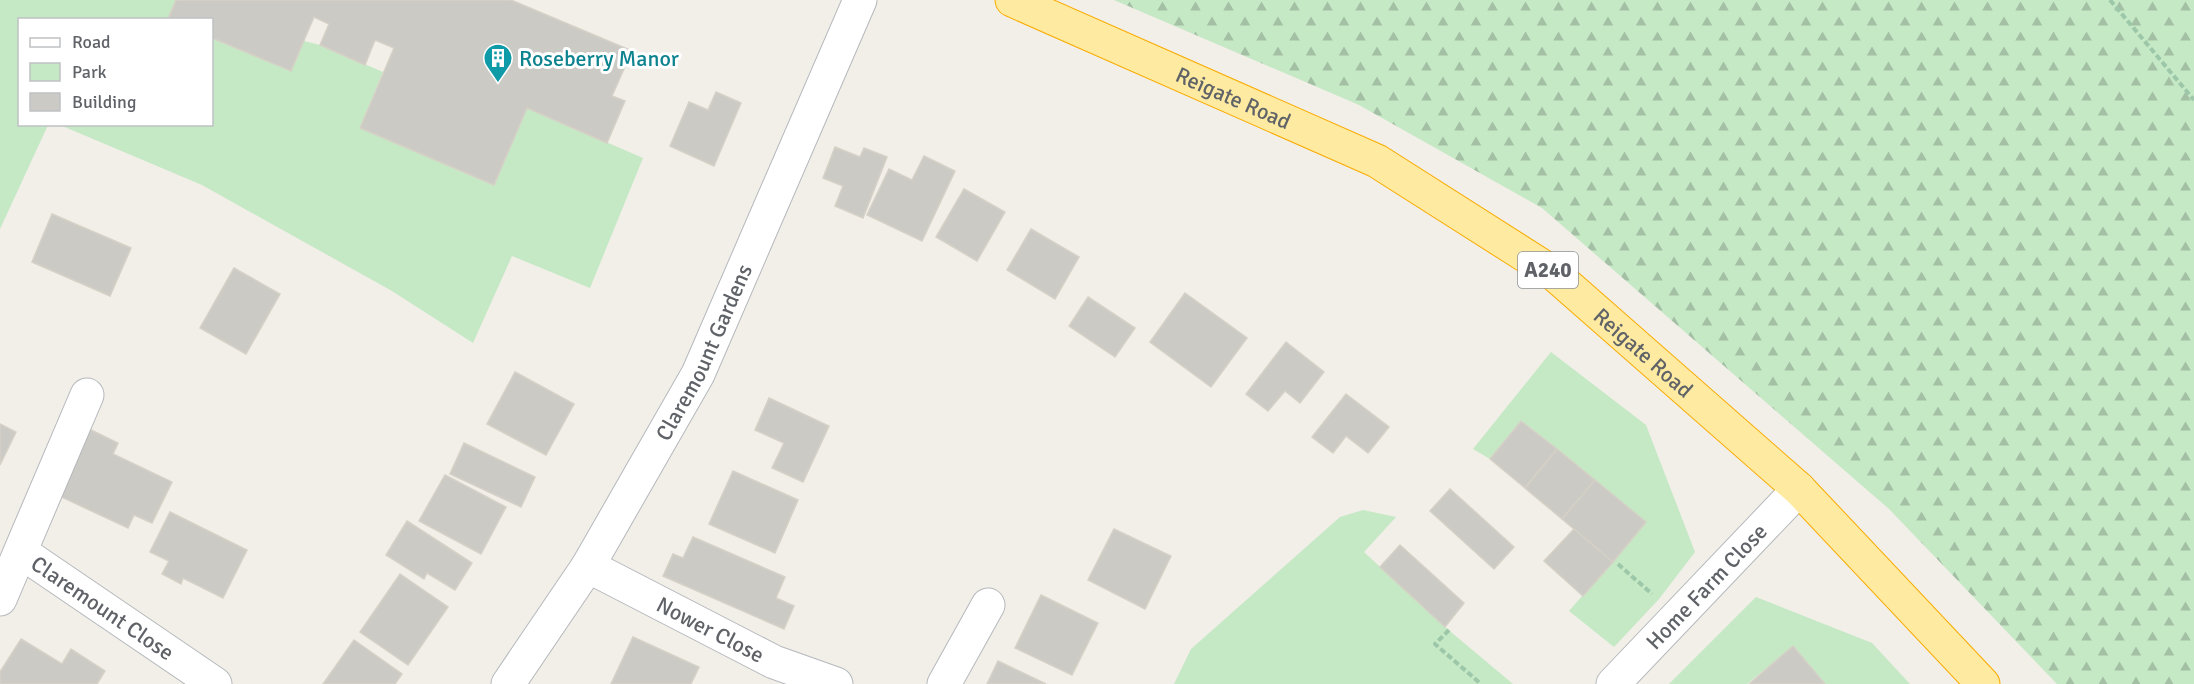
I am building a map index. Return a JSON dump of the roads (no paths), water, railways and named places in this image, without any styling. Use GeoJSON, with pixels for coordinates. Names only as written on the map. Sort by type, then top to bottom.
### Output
{"type":"FeatureCollection","features":[{"type":"Feature","properties":{"kind":"highway","name":"Reigate Road"},"geometry":{"type":"LineString","coordinates":[[1012,0],[1377,161],[1553,273],[1798,489],[1983,684]]}},
{"type":"Feature","properties":{"kind":"street","name":"Claremount Gardens"},"geometry":{"type":"LineString","coordinates":[[508,684],[588,566],[698,374],[860,0]]}},
{"type":"Feature","properties":{"kind":"street","name":"Claremount Close"},"geometry":{"type":"LineString","coordinates":[[0,599],[87,395]]}},
{"type":"Feature","properties":{"kind":"street","name":"Home Farm Close"},"geometry":{"type":"LineString","coordinates":[[1613,684],[1798,489]]}},
{"type":"Feature","properties":{"kind":"street","name":"Claremount Close"},"geometry":{"type":"LineString","coordinates":[[21,552],[215,684]]}},
{"type":"Feature","properties":{"kind":"street","name":"Nower Close"},"geometry":{"type":"LineString","coordinates":[[588,566],[774,662],[836,684]]}},
{"type":"Feature","properties":{"kind":"street"},"geometry":{"type":"LineString","coordinates":[[944,684],[988,605]]}},
{"type":"Feature","properties":{"kind":"place","name":"Roseberry Manor"},"geometry":{"type":"Point","coordinates":[498,84]}}]}
